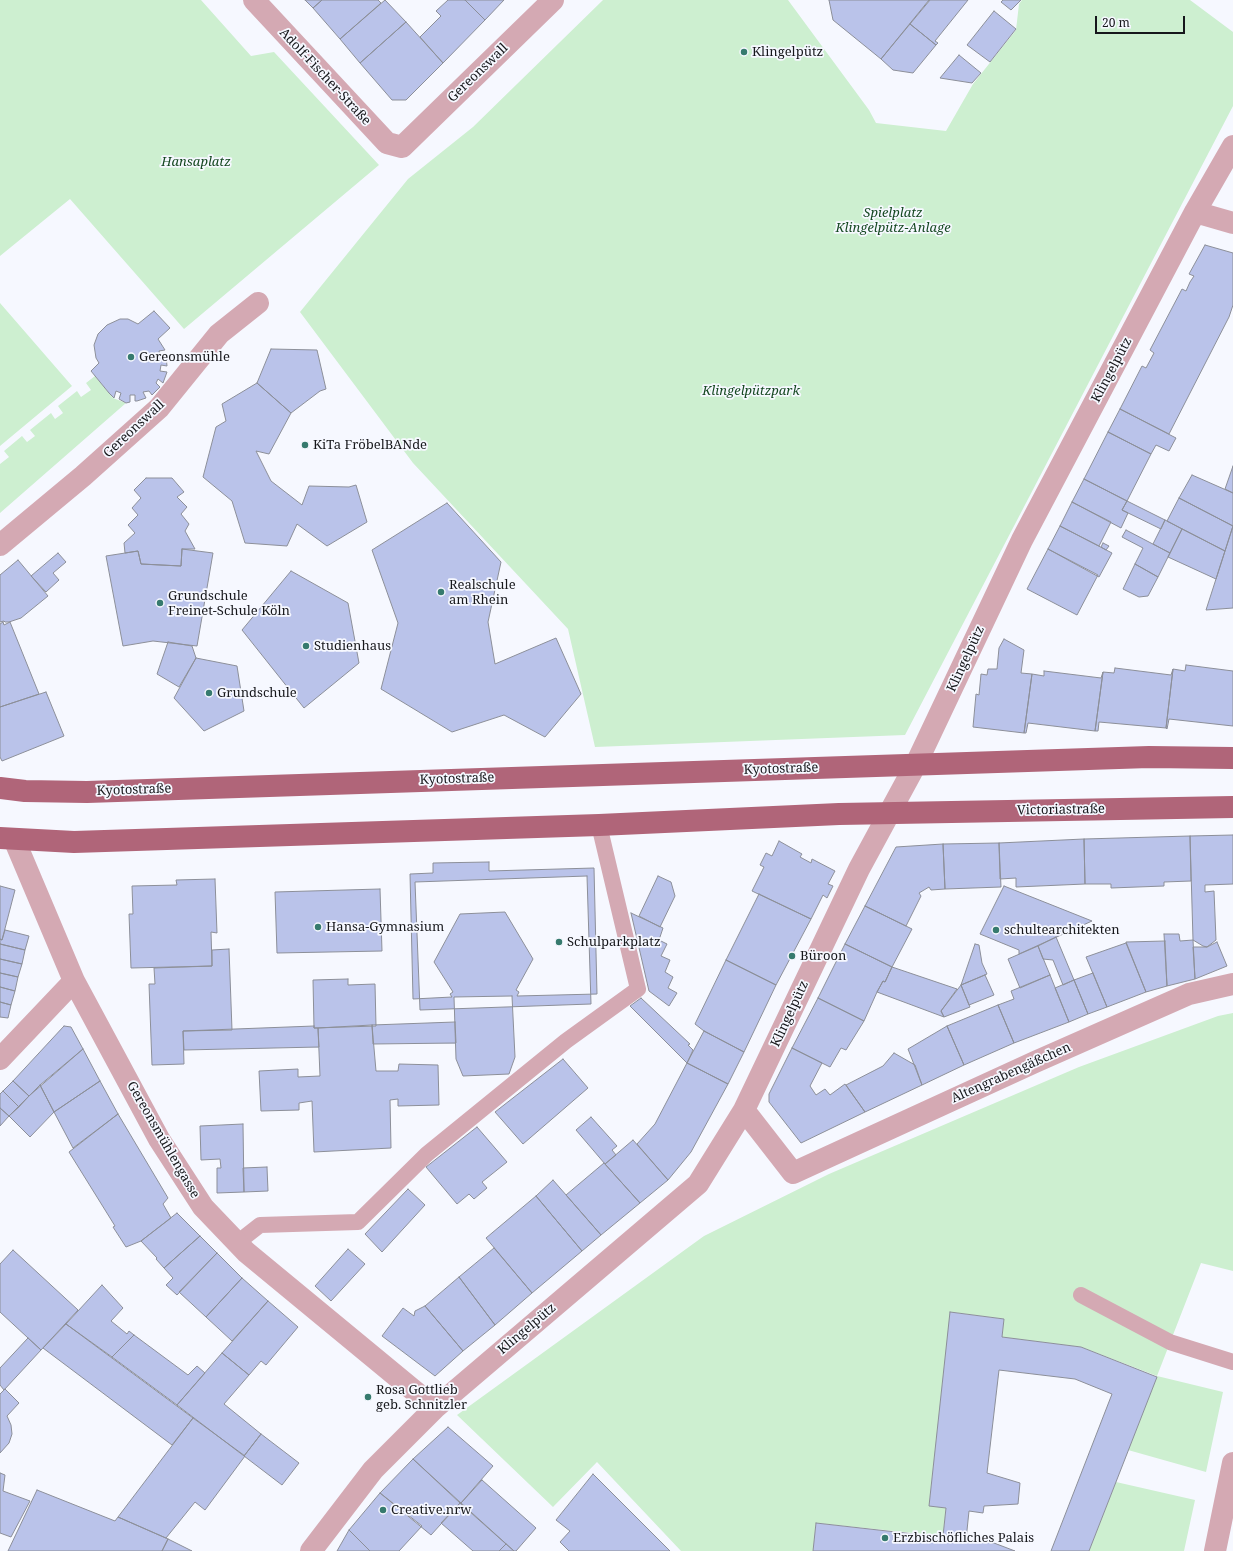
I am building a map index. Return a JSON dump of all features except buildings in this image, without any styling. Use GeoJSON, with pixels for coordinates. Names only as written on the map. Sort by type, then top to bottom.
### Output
{"type":"FeatureCollection","features":[{"type":"Feature","properties":{"kind":"main road"},"geometry":{"type":"LineString","coordinates":[[915,766],[1149,757],[1233,758]]}},
{"type":"Feature","properties":{"kind":"main road","name":"Kyotostraße"},"geometry":{"type":"LineString","coordinates":[[0,788],[25,791],[87,792],[838,767],[915,766]]}},
{"type":"Feature","properties":{"kind":"main road","name":"Victoriastraße"},"geometry":{"type":"LineString","coordinates":[[888,814],[1233,807]]}},
{"type":"Feature","properties":{"kind":"main road"},"geometry":{"type":"LineString","coordinates":[[7,839],[74,842],[599,825],[840,814],[888,814]]}},
{"type":"Feature","properties":{"kind":"street","name":"Adolf-Fischer-Straße"},"geometry":{"type":"LineString","coordinates":[[254,0],[387,143],[402,147]]}},
{"type":"Feature","properties":{"kind":"street","name":"Gereonswall"},"geometry":{"type":"LineString","coordinates":[[402,147],[553,0]]}},
{"type":"Feature","properties":{"kind":"street","name":"Klingelpütz"},"geometry":{"type":"LineString","coordinates":[[311,1551],[373,1470],[435,1408],[698,1184],[744,1110],[856,876],[915,766],[1022,540],[1195,212],[1233,146]]}},
{"type":"Feature","properties":{"kind":"street"},"geometry":{"type":"LineString","coordinates":[[1195,212],[1233,223]]}},
{"type":"Feature","properties":{"kind":"street","name":"Gereonswall"},"geometry":{"type":"LineString","coordinates":[[0,544],[83,476],[159,408],[219,334],[258,303]]}},
{"type":"Feature","properties":{"kind":"street","name":"Gereonsmühlengasse"},"geometry":{"type":"LineString","coordinates":[[7,839],[74,981],[159,1139],[203,1207],[238,1243],[314,1310],[435,1408]]}},
{"type":"Feature","properties":{"kind":"street"},"geometry":{"type":"LineString","coordinates":[[0,1059],[74,981]]}},
{"type":"Feature","properties":{"kind":"street","name":"Altengrabengäßchen"},"geometry":{"type":"LineString","coordinates":[[744,1110],[793,1173],[1035,1062],[1189,994],[1233,984]]}},
{"type":"Feature","properties":{"kind":"street"},"geometry":{"type":"LineString","coordinates":[[1215,1551],[1233,1463]]}},
{"type":"Feature","properties":{"kind":"lane"},"geometry":{"type":"LineString","coordinates":[[238,1243],[260,1225],[358,1222],[427,1154],[566,1041],[638,989],[599,825]]}},
{"type":"Feature","properties":{"kind":"lane"},"geometry":{"type":"LineString","coordinates":[[1081,1295],[1170,1342],[1233,1362]]}},
{"type":"Feature","properties":{"kind":"green space","name":"Hansaplatz"},"geometry":{"type":"Polygon","coordinates":[[[0,0],[201,0],[251,56],[274,52],[379,165],[184,329],[70,199],[0,256],[0,0]]]}},
{"type":"Feature","properties":{"kind":"green space","name":"Klingelpützpark"},"geometry":{"type":"Polygon","coordinates":[[[603,0],[788,0],[869,110],[876,123],[946,131],[973,84],[1016,30],[1019,4],[1022,0],[1190,0],[1233,32],[1233,106],[905,735],[595,747],[568,629],[413,463],[300,312],[408,179],[473,127],[603,0]]]}},
{"type":"Feature","properties":{"kind":"green space"},"geometry":{"type":"Polygon","coordinates":[[[0,303],[72,386],[0,446],[0,303]]]}},
{"type":"Feature","properties":{"kind":"green space"},"geometry":{"type":"Polygon","coordinates":[[[95,376],[113,398],[126,403],[0,513],[0,464],[9,457],[4,451],[22,436],[27,442],[35,436],[30,430],[51,413],[55,419],[63,413],[58,406],[77,391],[81,397],[91,390],[86,383],[95,376]]]}},
{"type":"Feature","properties":{"kind":"green space"},"geometry":{"type":"Polygon","coordinates":[[[1233,1013],[1233,1271],[1201,1263],[1157,1376],[1081,1347],[1002,1337],[1004,1319],[951,1312],[929,1505],[946,1508],[943,1536],[816,1523],[813,1551],[681,1551],[597,1462],[553,1507],[457,1415],[704,1236],[829,1174],[1079,1067],[1218,1016],[1233,1013]]]}},
{"type":"Feature","properties":{"kind":"green space"},"geometry":{"type":"Polygon","coordinates":[[[1157,1376],[1223,1392],[1206,1472],[1128,1450],[1157,1376]]]}},
{"type":"Feature","properties":{"kind":"green space"},"geometry":{"type":"Polygon","coordinates":[[[1116,1482],[1195,1500],[1184,1551],[1089,1551],[1116,1482]]]}},
{"type":"Feature","properties":{"kind":"place","name":"Klingelpütz"},"geometry":{"type":"Point","coordinates":[744,52]}},
{"type":"Feature","properties":{"kind":"place","name":"Gereonsmühle"},"geometry":{"type":"Point","coordinates":[131,357]}},
{"type":"Feature","properties":{"kind":"place","name":"KiTa FröbelBANde"},"geometry":{"type":"Point","coordinates":[305,445]}},
{"type":"Feature","properties":{"kind":"place","name":"Realschule am Rhein"},"geometry":{"type":"Point","coordinates":[441,592]}},
{"type":"Feature","properties":{"kind":"place","name":"Grundschule Freinet-Schule Köln"},"geometry":{"type":"Point","coordinates":[160,603]}},
{"type":"Feature","properties":{"kind":"place","name":"Studienhaus"},"geometry":{"type":"Point","coordinates":[306,646]}},
{"type":"Feature","properties":{"kind":"place","name":"Grundschule"},"geometry":{"type":"Point","coordinates":[209,693]}},
{"type":"Feature","properties":{"kind":"place","name":"Hansa-Gymnasium"},"geometry":{"type":"Point","coordinates":[318,927]}},
{"type":"Feature","properties":{"kind":"place","name":"schultearchitekten"},"geometry":{"type":"Point","coordinates":[996,930]}},
{"type":"Feature","properties":{"kind":"place","name":"Schulparkplatz"},"geometry":{"type":"Point","coordinates":[559,942]}},
{"type":"Feature","properties":{"kind":"place","name":"Büroon"},"geometry":{"type":"Point","coordinates":[792,956]}},
{"type":"Feature","properties":{"kind":"place","name":"Rosa Gottlieb geb. Schnitzler"},"geometry":{"type":"Point","coordinates":[368,1397]}},
{"type":"Feature","properties":{"kind":"place","name":"Creative.nrw"},"geometry":{"type":"Point","coordinates":[383,1510]}},
{"type":"Feature","properties":{"kind":"place","name":"Erzbischöfliches Palais"},"geometry":{"type":"Point","coordinates":[885,1538]}},
{"type":"Feature","properties":{"kind":"park label","name":"Spielplatz Klingelpütz-Anlage"},"geometry":{"type":"Point","coordinates":[893,220]}}]}
